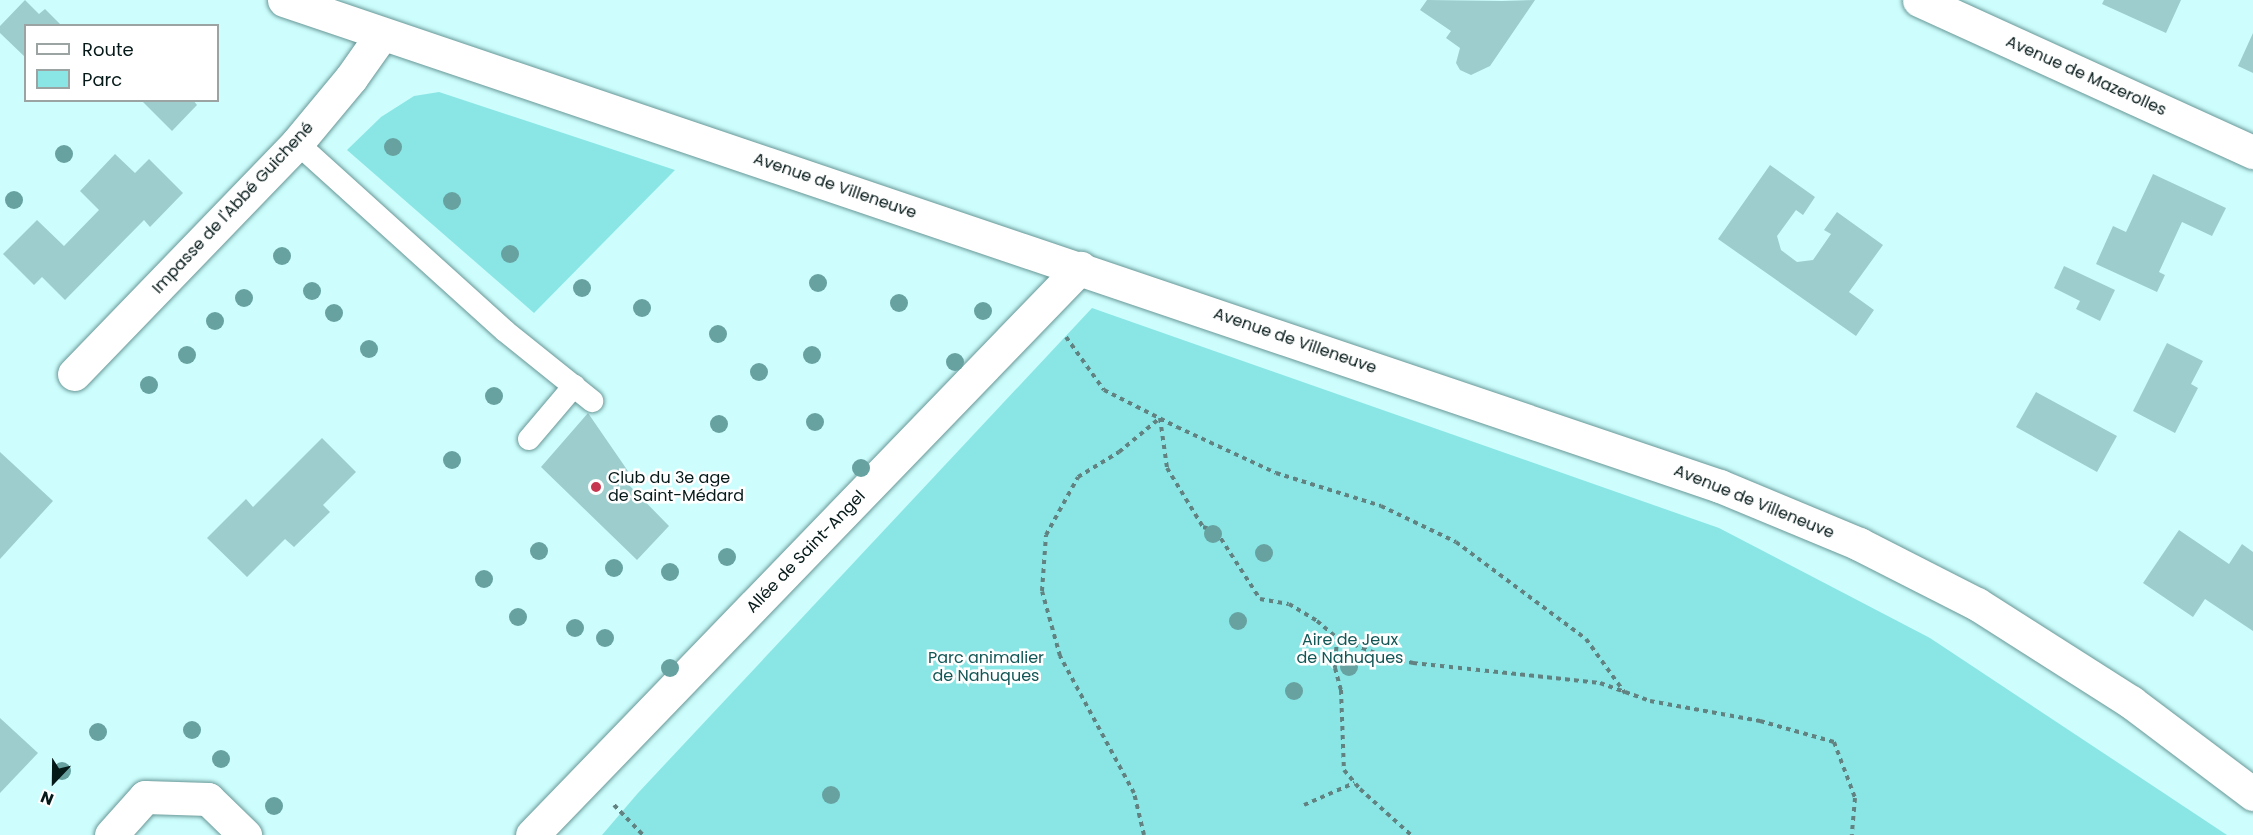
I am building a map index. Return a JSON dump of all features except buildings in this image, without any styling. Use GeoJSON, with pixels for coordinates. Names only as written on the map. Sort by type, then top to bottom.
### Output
{"type":"FeatureCollection","features":[{"type":"Feature","properties":{"kind":"main road","name":"Avenue de Villeneuve"},"geometry":{"type":"LineString","coordinates":[[284,0],[1720,486],[1859,544],[1977,603],[2131,702],[2253,794]]}},
{"type":"Feature","properties":{"kind":"main road","name":"Avenue de Mazerolles"},"geometry":{"type":"LineString","coordinates":[[1933,3],[2253,152]]}},
{"type":"Feature","properties":{"kind":"main road","name":"Impasse de l'Abbé Guichené"},"geometry":{"type":"LineString","coordinates":[[74,374],[297,143],[351,78],[382,34]]}},
{"type":"Feature","properties":{"kind":"main road","name":"Allée de Saint-Angel"},"geometry":{"type":"LineString","coordinates":[[532,835],[1080,268]]}},
{"type":"Feature","properties":{"kind":"main road"},"geometry":{"type":"LineString","coordinates":[[111,835],[145,797],[208,799],[245,835]]}},
{"type":"Feature","properties":{"kind":"lane"},"geometry":{"type":"LineString","coordinates":[[297,143],[505,331],[592,401]]}},
{"type":"Feature","properties":{"kind":"lane"},"geometry":{"type":"LineString","coordinates":[[529,439],[574,386]]}},
{"type":"Feature","properties":{"kind":"path"},"geometry":{"type":"LineString","coordinates":[[1046,304],[1104,390],[1276,473],[1381,506],[1456,542],[1586,639],[1625,693]]}},
{"type":"Feature","properties":{"kind":"path"},"geometry":{"type":"LineString","coordinates":[[1160,418],[1167,468],[1203,527],[1216,531],[1260,599],[1288,604],[1317,621],[1337,638],[1383,656],[1413,663],[1600,683],[1650,701],[1760,721],[1834,742],[1855,798],[1852,835]]}},
{"type":"Feature","properties":{"kind":"path"},"geometry":{"type":"LineString","coordinates":[[1144,835],[1134,793],[1060,656],[1042,591],[1046,535],[1078,477],[1119,452],[1160,418]]}},
{"type":"Feature","properties":{"kind":"path"},"geometry":{"type":"LineString","coordinates":[[1337,638],[1335,668],[1341,690],[1344,770],[1354,783],[1411,835]]}},
{"type":"Feature","properties":{"kind":"path"},"geometry":{"type":"LineString","coordinates":[[1304,805],[1354,783]]}},
{"type":"Feature","properties":{"kind":"green space"},"geometry":{"type":"Polygon","coordinates":[[[439,92],[675,170],[534,313],[347,150],[381,117],[414,96],[439,92]]]}},
{"type":"Feature","properties":{"kind":"green space","name":"Parc animalier de Nahuques"},"geometry":{"type":"Polygon","coordinates":[[[1092,308],[1719,528],[1930,638],[2227,835],[602,835],[638,793],[1092,308]]]}},
{"type":"Feature","properties":{"kind":"place","name":"Club du 3e age de Saint-Médard"},"geometry":{"type":"Point","coordinates":[596,487]}},
{"type":"Feature","properties":{"kind":"park label","name":"Aire de Jeux de Nahuques"},"geometry":{"type":"Point","coordinates":[1350,649]}}]}
